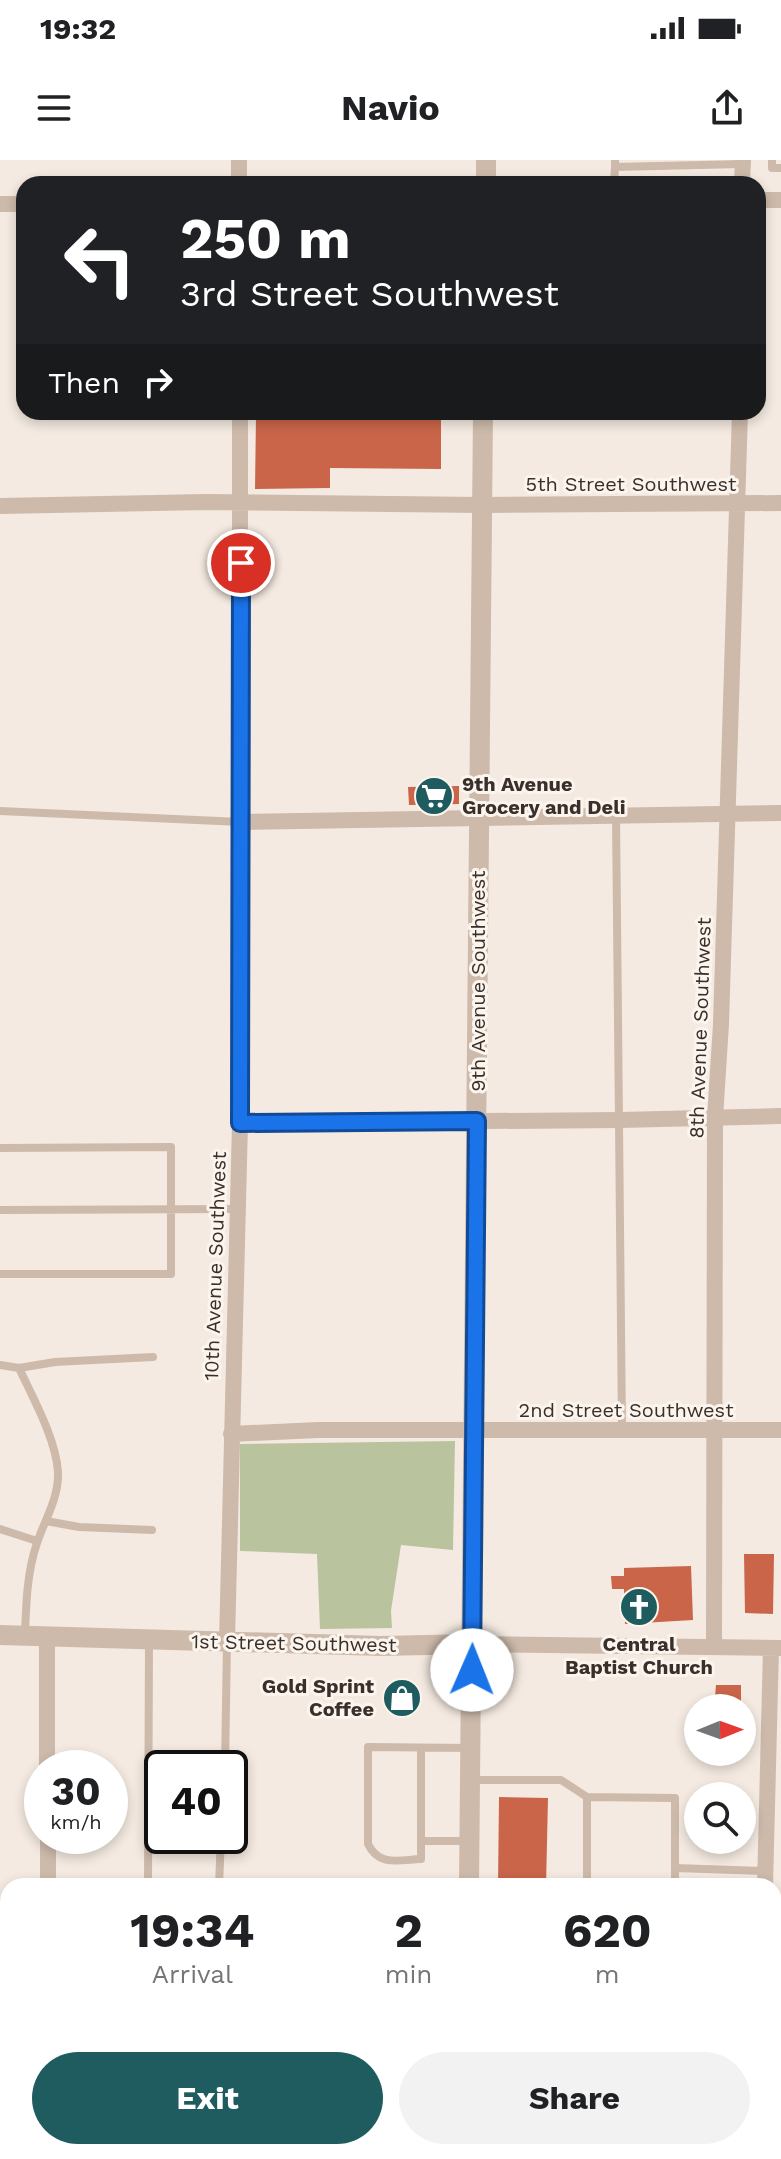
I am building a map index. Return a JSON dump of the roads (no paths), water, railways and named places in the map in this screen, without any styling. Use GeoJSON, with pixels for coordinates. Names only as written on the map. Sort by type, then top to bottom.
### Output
{"type":"FeatureCollection","features":[{"type":"Feature","properties":{"kind":"street","name":"10th Avenue Southwest"},"geometry":{"type":"LineString","coordinates":[[227,1641],[240,1123],[240,420]]}},
{"type":"Feature","properties":{"kind":"street","name":"9th Avenue Southwest"},"geometry":{"type":"LineString","coordinates":[[469,1878],[483,420]]}},
{"type":"Feature","properties":{"kind":"street","name":"8th Avenue Southwest"},"geometry":{"type":"LineString","coordinates":[[714,1647],[715,1118],[721,1024],[740,420]]}},
{"type":"Feature","properties":{"kind":"street","name":"5th Street Southwest"},"geometry":{"type":"LineString","coordinates":[[240,502],[482,505],[781,503]]}},
{"type":"Feature","properties":{"kind":"street"},"geometry":{"type":"LineString","coordinates":[[0,506],[240,502]]}},
{"type":"Feature","properties":{"kind":"street"},"geometry":{"type":"LineString","coordinates":[[240,822],[781,813]]}},
{"type":"Feature","properties":{"kind":"street"},"geometry":{"type":"LineString","coordinates":[[240,1123],[781,1116]]}},
{"type":"Feature","properties":{"kind":"street","name":"2nd Street Southwest"},"geometry":{"type":"LineString","coordinates":[[231,1434],[318,1430],[781,1430]]}},
{"type":"Feature","properties":{"kind":"street","name":"1st Street Southwest"},"geometry":{"type":"LineString","coordinates":[[0,1635],[381,1646],[472,1644],[776,1648]]}},
{"type":"Feature","properties":{"kind":"street"},"geometry":{"type":"LineString","coordinates":[[47,1636],[47,1750]]}},
{"type":"Feature","properties":{"kind":"street"},"geometry":{"type":"LineString","coordinates":[[771,1876],[776,1648]]}},
{"type":"Feature","properties":{"kind":"street"},"geometry":{"type":"LineString","coordinates":[[48,1854],[48,1878]]}},
{"type":"Feature","properties":{"kind":"lane"},"geometry":{"type":"LineString","coordinates":[[772,160],[772,168],[781,168]]}},
{"type":"Feature","properties":{"kind":"lane"},"geometry":{"type":"LineString","coordinates":[[615,163],[743,162]]}},
{"type":"Feature","properties":{"kind":"lane"},"geometry":{"type":"LineString","coordinates":[[0,811],[240,822]]}},
{"type":"Feature","properties":{"kind":"lane"},"geometry":{"type":"LineString","coordinates":[[616,815],[622,1430]]}},
{"type":"Feature","properties":{"kind":"lane"},"geometry":{"type":"LineString","coordinates":[[0,1148],[171,1147],[171,1274],[0,1274]]}},
{"type":"Feature","properties":{"kind":"lane"},"geometry":{"type":"LineString","coordinates":[[0,1210],[237,1209]]}},
{"type":"Feature","properties":{"kind":"lane"},"geometry":{"type":"LineString","coordinates":[[0,1365],[19,1368],[55,1362],[153,1357]]}},
{"type":"Feature","properties":{"kind":"lane"},"geometry":{"type":"LineString","coordinates":[[19,1368],[56,1459],[58,1484],[37,1541],[28,1586],[25,1635]]}},
{"type":"Feature","properties":{"kind":"lane"},"geometry":{"type":"LineString","coordinates":[[46,1521],[79,1527],[152,1530]]}},
{"type":"Feature","properties":{"kind":"lane"},"geometry":{"type":"LineString","coordinates":[[0,1529],[37,1541]]}},
{"type":"Feature","properties":{"kind":"lane"},"geometry":{"type":"LineString","coordinates":[[148,1878],[149,1639]]}},
{"type":"Feature","properties":{"kind":"lane"},"geometry":{"type":"LineString","coordinates":[[225,1750],[227,1641]]}},
{"type":"Feature","properties":{"kind":"lane"},"geometry":{"type":"LineString","coordinates":[[421,1748],[421,1859],[382,1860],[373,1855],[368,1844],[368,1747],[471,1748]]}},
{"type":"Feature","properties":{"kind":"lane"},"geometry":{"type":"LineString","coordinates":[[471,1780],[561,1780],[587,1797],[675,1798],[675,1878]]}},
{"type":"Feature","properties":{"kind":"lane"},"geometry":{"type":"LineString","coordinates":[[587,1797],[587,1878]]}},
{"type":"Feature","properties":{"kind":"lane"},"geometry":{"type":"LineString","coordinates":[[421,1841],[470,1841]]}},
{"type":"Feature","properties":{"kind":"lane"},"geometry":{"type":"LineString","coordinates":[[219,1878],[220,1854]]}},
{"type":"Feature","properties":{"kind":"lane"},"geometry":{"type":"LineString","coordinates":[[675,1868],[771,1876]]}},
{"type":"Feature","properties":{"kind":"place","name":"9th Avenue Grocery and Deli"},"geometry":{"type":"Point","coordinates":[434,796]}},
{"type":"Feature","properties":{"kind":"place","name":"Central Baptist Church"},"geometry":{"type":"Point","coordinates":[639,1607]}},
{"type":"Feature","properties":{"kind":"place","name":"Gold Sprint Coffee"},"geometry":{"type":"Point","coordinates":[402,1698]}}]}
